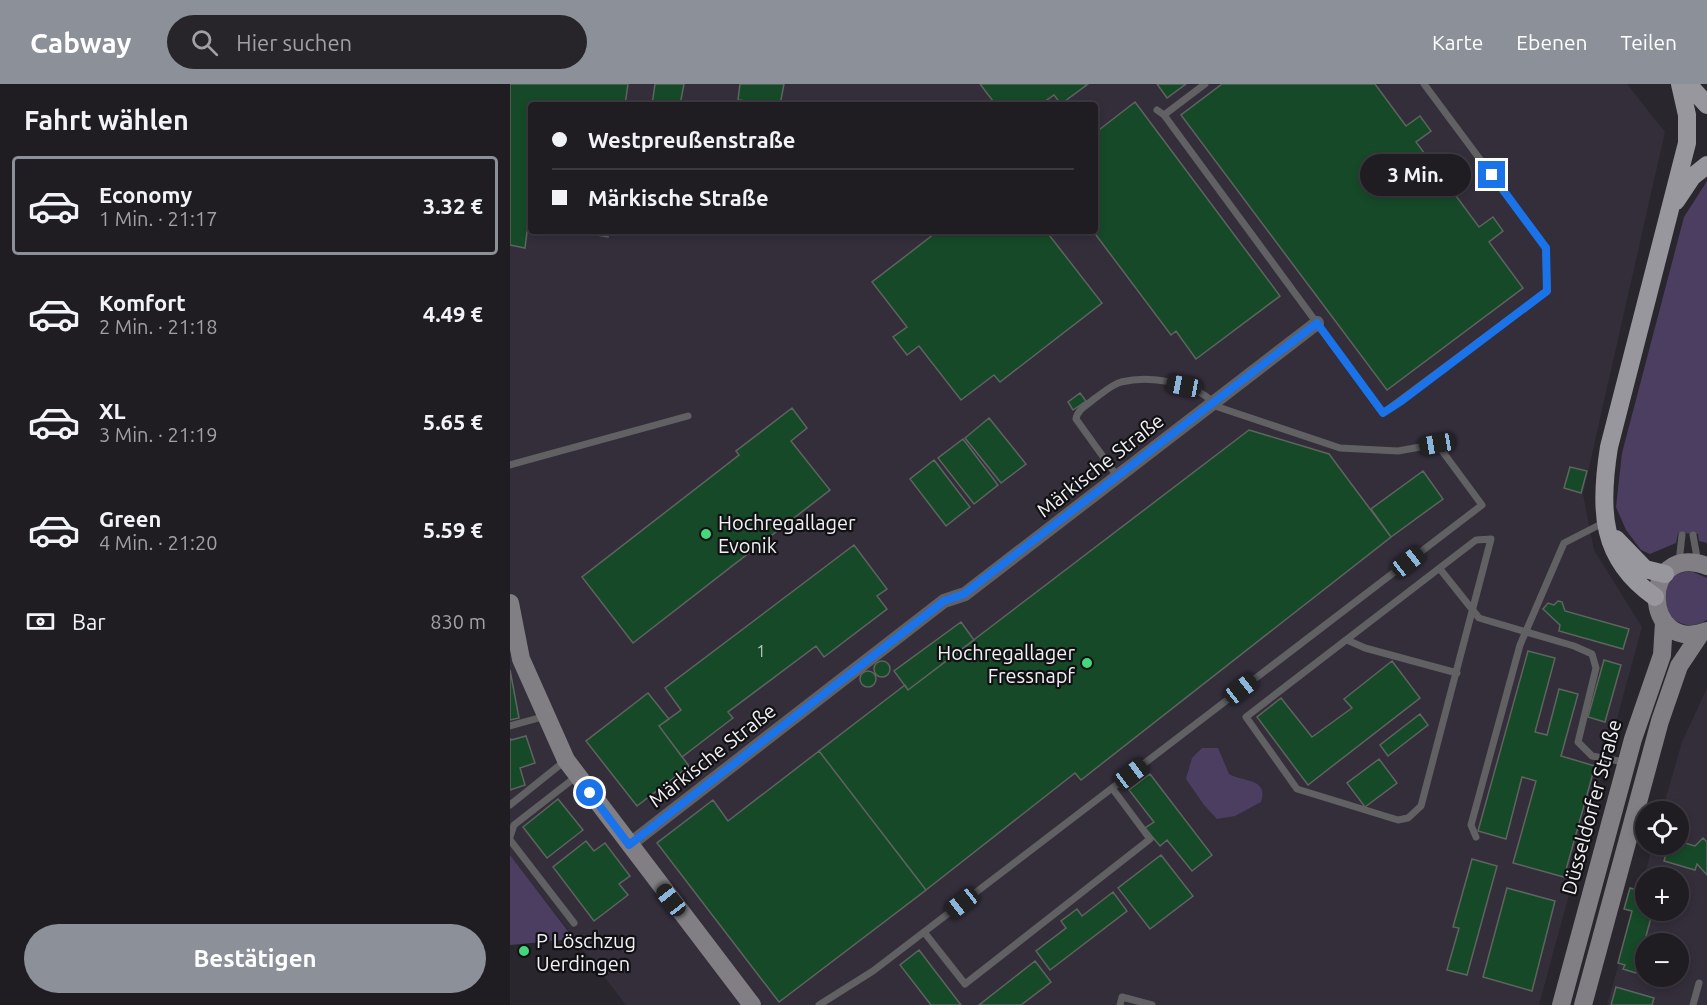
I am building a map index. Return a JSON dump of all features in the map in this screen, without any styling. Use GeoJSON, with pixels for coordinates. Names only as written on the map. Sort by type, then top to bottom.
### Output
{"type":"FeatureCollection","features":[{"type":"Feature","properties":{"kind":"main road"},"geometry":{"type":"LineString","coordinates":[[1655,597],[1637,585],[1612,551],[1607,526],[1604,487],[1609,447],[1670,210],[1688,128],[1680,84]]}},
{"type":"Feature","properties":{"kind":"main road"},"geometry":{"type":"LineString","coordinates":[[1688,84],[1707,105]]}},
{"type":"Feature","properties":{"kind":"main road"},"geometry":{"type":"LineString","coordinates":[[1670,210],[1692,177],[1707,165]]}},
{"type":"Feature","properties":{"kind":"main road"},"geometry":{"type":"LineString","coordinates":[[1607,526],[1646,569],[1672,569],[1703,565]]}},
{"type":"Feature","properties":{"kind":"main road"},"geometry":{"type":"LineString","coordinates":[[1672,569],[1655,597],[1657,610],[1664,622],[1681,633],[1704,632]]}},
{"type":"Feature","properties":{"kind":"main road"},"geometry":{"type":"LineString","coordinates":[[510,603],[512,629],[521,659],[566,760],[753,1005]]}},
{"type":"Feature","properties":{"kind":"main road","name":"Düsseldorfer Straße"},"geometry":{"type":"LineString","coordinates":[[1561,1005],[1627,762],[1662,655],[1664,622]]}},
{"type":"Feature","properties":{"kind":"main road"},"geometry":{"type":"LineString","coordinates":[[1583,1005],[1663,711],[1679,666],[1704,632]]}},
{"type":"Feature","properties":{"kind":"street","name":"Märkische Straße"},"geometry":{"type":"LineString","coordinates":[[629,845],[944,601],[964,594],[1317,323]]}},
{"type":"Feature","properties":{"kind":"lane"},"geometry":{"type":"LineString","coordinates":[[1205,84],[1161,113],[1383,413],[1547,291],[1546,248],[1424,84]]}},
{"type":"Feature","properties":{"kind":"lane"},"geometry":{"type":"LineString","coordinates":[[819,1005],[873,971],[1482,505],[1437,444],[1398,451],[1340,448],[1212,403],[1203,392],[1148,379],[1122,382],[1077,413],[1076,419],[1117,476]]}},
{"type":"Feature","properties":{"kind":"lane"},"geometry":{"type":"LineString","coordinates":[[510,465],[688,416]]}},
{"type":"Feature","properties":{"kind":"lane"},"geometry":{"type":"LineString","coordinates":[[1476,837],[1471,825],[1511,672],[1526,632],[1564,543],[1607,526]]}},
{"type":"Feature","properties":{"kind":"lane"},"geometry":{"type":"LineString","coordinates":[[1672,569],[1682,535]]}},
{"type":"Feature","properties":{"kind":"lane"},"geometry":{"type":"LineString","coordinates":[[1694,535],[1703,565]]}},
{"type":"Feature","properties":{"kind":"lane"},"geometry":{"type":"LineString","coordinates":[[1491,539],[1473,613],[1421,806],[1415,814],[1398,820],[1297,789],[1246,717],[1476,540],[1491,539]]}},
{"type":"Feature","properties":{"kind":"lane"},"geometry":{"type":"LineString","coordinates":[[1440,569],[1479,618],[1574,646],[1592,654],[1596,668],[1578,742],[1592,756],[1614,762],[1627,762]]}},
{"type":"Feature","properties":{"kind":"lane"},"geometry":{"type":"LineString","coordinates":[[1347,640],[1365,648],[1457,673]]}},
{"type":"Feature","properties":{"kind":"lane"},"geometry":{"type":"LineString","coordinates":[[510,726],[546,716]]}},
{"type":"Feature","properties":{"kind":"lane"},"geometry":{"type":"LineString","coordinates":[[510,805],[566,760]]}},
{"type":"Feature","properties":{"kind":"lane"},"geometry":{"type":"LineString","coordinates":[[574,923],[510,839],[514,825],[578,776]]}},
{"type":"Feature","properties":{"kind":"lane"},"geometry":{"type":"LineString","coordinates":[[924,932],[965,984],[1150,839],[1112,788]]}},
{"type":"Feature","properties":{"kind":"lane"},"geometry":{"type":"LineString","coordinates":[[1693,1005],[1699,983]]}},
{"type":"Feature","properties":{"kind":"lane"},"geometry":{"type":"LineString","coordinates":[[1120,1005],[1122,997],[1152,1005]]}},
{"type":"Feature","properties":{"kind":"shaded area"},"geometry":{"type":"Polygon","coordinates":[[[510,84],[1627,84],[1665,132],[1583,494],[1594,550],[1642,627],[1539,1005],[626,1005],[510,855],[510,84]]]}},
{"type":"Feature","properties":{"kind":"shaded area"},"geometry":{"type":"Polygon","coordinates":[[[1707,181],[1707,543],[1699,541],[1698,534],[1678,533],[1676,543],[1650,554],[1641,550],[1626,530],[1616,507],[1622,453],[1684,217],[1707,181]]]}},
{"type":"Feature","properties":{"kind":"shaded area"},"geometry":{"type":"Polygon","coordinates":[[[1693,572],[1707,578],[1707,620],[1702,623],[1682,624],[1668,616],[1663,590],[1675,575],[1693,572]]]}},
{"type":"Feature","properties":{"kind":"shaded area"},"geometry":{"type":"Polygon","coordinates":[[[1707,688],[1707,1005],[1607,1005],[1635,908],[1635,921],[1689,921],[1689,867],[1647,867],[1650,855],[1689,855],[1689,801],[1665,801],[1682,742],[1707,688]]]}},
{"type":"Feature","properties":{"kind":"shaded area"},"geometry":{"type":"Polygon","coordinates":[[[1202,748],[1218,748],[1229,774],[1258,785],[1262,794],[1261,802],[1235,816],[1217,819],[1186,779],[1192,758],[1202,748]]]}},
{"type":"Feature","properties":{"kind":"shaded area"},"geometry":{"type":"Polygon","coordinates":[[[510,855],[574,939],[510,945],[510,855]]]}},
{"type":"Feature","properties":{"kind":"building"},"geometry":{"type":"Polygon","coordinates":[[[510,84],[628,84],[625,102],[528,102],[528,224],[525,248],[510,245],[510,84]]]}},
{"type":"Feature","properties":{"kind":"building"},"geometry":{"type":"Polygon","coordinates":[[[655,84],[684,84],[681,102],[652,102],[655,84]]]}},
{"type":"Feature","properties":{"kind":"building"},"geometry":{"type":"Polygon","coordinates":[[[740,84],[784,84],[781,102],[738,100],[740,84]]]}},
{"type":"Feature","properties":{"kind":"building"},"geometry":{"type":"Polygon","coordinates":[[[980,84],[1088,84],[1064,102],[1059,102],[1054,95],[1047,100],[1048,102],[994,102],[980,84]]]}},
{"type":"Feature","properties":{"kind":"building"},"geometry":{"type":"Polygon","coordinates":[[[1157,84],[1186,84],[1167,98],[1157,84]]]}},
{"type":"Feature","properties":{"kind":"building"},"geometry":{"type":"Polygon","coordinates":[[[1222,84],[1375,84],[1406,126],[1420,116],[1431,131],[1416,142],[1479,227],[1493,217],[1503,231],[1489,242],[1523,288],[1387,390],[1181,115],[1222,84]]]}},
{"type":"Feature","properties":{"kind":"building"},"geometry":{"type":"Polygon","coordinates":[[[1135,102],[1280,296],[1196,359],[1176,331],[1171,335],[1095,234],[1098,234],[1098,131],[1135,102]]]}},
{"type":"Feature","properties":{"kind":"building"},"geometry":{"type":"Polygon","coordinates":[[[590,234],[608,234],[608,237],[590,234]]]}},
{"type":"Feature","properties":{"kind":"building"},"geometry":{"type":"Polygon","coordinates":[[[934,234],[1048,234],[1102,303],[1000,382],[994,375],[961,400],[919,346],[907,355],[893,337],[907,327],[872,282],[934,234]]]}},
{"type":"Feature","properties":{"kind":"building"},"geometry":{"type":"Polygon","coordinates":[[[1080,393],[1086,401],[1073,410],[1068,402],[1080,393]]]}},
{"type":"Feature","properties":{"kind":"building","name":"Hochregallager Evonik"},"geometry":{"type":"Polygon","coordinates":[[[792,408],[807,428],[791,441],[830,490],[633,643],[582,577],[739,455],[736,451],[792,408]]]}},
{"type":"Feature","properties":{"kind":"building"},"geometry":{"type":"Polygon","coordinates":[[[989,418],[1026,464],[1001,483],[965,438],[989,418]]]}},
{"type":"Feature","properties":{"kind":"building","name":"Hochregallager Fressnapf"},"geometry":{"type":"Polygon","coordinates":[[[1249,430],[1329,454],[1391,537],[1081,780],[1075,773],[926,890],[819,751],[905,685],[908,690],[1249,430]]]}},
{"type":"Feature","properties":{"kind":"building"},"geometry":{"type":"Polygon","coordinates":[[[963,439],[998,485],[974,504],[938,458],[963,439]]]}},
{"type":"Feature","properties":{"kind":"building"},"geometry":{"type":"Polygon","coordinates":[[[934,460],[970,507],[946,526],[910,479],[934,460]]]}},
{"type":"Feature","properties":{"kind":"building"},"geometry":{"type":"Polygon","coordinates":[[[1570,467],[1587,471],[1581,493],[1564,488],[1570,467]]]}},
{"type":"Feature","properties":{"kind":"building"},"geometry":{"type":"Polygon","coordinates":[[[1423,471],[1443,499],[1391,537],[1371,509],[1423,471]]]}},
{"type":"Feature","properties":{"kind":"building"},"geometry":{"type":"Polygon","coordinates":[[[854,545],[887,589],[877,596],[887,609],[824,657],[816,646],[728,712],[733,718],[682,757],[659,726],[681,710],[665,688],[854,545]]]}},
{"type":"Feature","properties":{"kind":"building"},"geometry":{"type":"Polygon","coordinates":[[[1558,601],[1562,602],[1565,611],[1629,629],[1623,649],[1559,631],[1560,625],[1543,609],[1548,603],[1554,605],[1558,601]]]}},
{"type":"Feature","properties":{"kind":"building"},"geometry":{"type":"Polygon","coordinates":[[[961,622],[974,640],[908,690],[894,671],[961,622]]]}},
{"type":"Feature","properties":{"kind":"building"},"geometry":{"type":"Polygon","coordinates":[[[1528,651],[1555,658],[1535,732],[1547,735],[1559,689],[1578,694],[1561,756],[1595,766],[1564,877],[1513,863],[1536,781],[1522,777],[1506,839],[1478,831],[1528,651]]]}},
{"type":"Feature","properties":{"kind":"building"},"geometry":{"type":"Polygon","coordinates":[[[1604,660],[1621,665],[1605,722],[1588,717],[1604,660]]]}},
{"type":"Feature","properties":{"kind":"building"},"geometry":{"type":"Polygon","coordinates":[[[882,661],[890,669],[882,677],[874,669],[882,661]]]}},
{"type":"Feature","properties":{"kind":"building"},"geometry":{"type":"Polygon","coordinates":[[[1392,661],[1420,698],[1308,785],[1257,717],[1281,698],[1312,737],[1352,708],[1344,699],[1392,661]]]}},
{"type":"Feature","properties":{"kind":"building"},"geometry":{"type":"Polygon","coordinates":[[[510,670],[519,718],[510,720],[510,670]]]}},
{"type":"Feature","properties":{"kind":"building"},"geometry":{"type":"Polygon","coordinates":[[[868,671],[876,679],[868,687],[860,679],[868,671]]]}},
{"type":"Feature","properties":{"kind":"building"},"geometry":{"type":"Polygon","coordinates":[[[648,693],[669,719],[659,726],[689,766],[637,806],[586,741],[648,693]]]}},
{"type":"Feature","properties":{"kind":"building"},"geometry":{"type":"Polygon","coordinates":[[[1420,714],[1428,725],[1388,756],[1380,745],[1420,714]]]}},
{"type":"Feature","properties":{"kind":"building"},"geometry":{"type":"Polygon","coordinates":[[[526,736],[535,763],[520,768],[525,785],[510,790],[510,738],[511,740],[526,736]]]}},
{"type":"Feature","properties":{"kind":"building"},"geometry":{"type":"Polygon","coordinates":[[[819,751],[926,890],[779,1002],[657,843],[713,800],[728,821],[819,751]]]}},
{"type":"Feature","properties":{"kind":"building"},"geometry":{"type":"Polygon","coordinates":[[[1379,759],[1397,783],[1365,807],[1347,783],[1379,759]]]}},
{"type":"Feature","properties":{"kind":"building"},"geometry":{"type":"Polygon","coordinates":[[[1150,774],[1212,855],[1192,871],[1167,840],[1160,846],[1145,828],[1154,822],[1129,790],[1150,774]]]}},
{"type":"Feature","properties":{"kind":"building"},"geometry":{"type":"Polygon","coordinates":[[[558,799],[583,830],[547,858],[523,827],[558,799]]]}},
{"type":"Feature","properties":{"kind":"building"},"geometry":{"type":"Polygon","coordinates":[[[1703,838],[1707,842],[1707,875],[1697,864],[1695,870],[1664,861],[1666,855],[1689,855],[1689,844],[1695,846],[1703,838]]]}},
{"type":"Feature","properties":{"kind":"building"},"geometry":{"type":"Polygon","coordinates":[[[586,841],[594,851],[605,843],[630,876],[619,884],[628,895],[594,921],[553,867],[586,841]]]}},
{"type":"Feature","properties":{"kind":"building"},"geometry":{"type":"Polygon","coordinates":[[[1161,855],[1193,896],[1150,929],[1118,888],[1161,855]]]}},
{"type":"Feature","properties":{"kind":"building"},"geometry":{"type":"Polygon","coordinates":[[[1472,859],[1497,866],[1467,975],[1447,970],[1459,928],[1453,927],[1472,859]]]}},
{"type":"Feature","properties":{"kind":"building"},"geometry":{"type":"Polygon","coordinates":[[[1507,888],[1555,901],[1532,991],[1483,977],[1507,888]]]}},
{"type":"Feature","properties":{"kind":"building"},"geometry":{"type":"Polygon","coordinates":[[[1630,888],[1635,889],[1635,921],[1650,921],[1647,933],[1635,933],[1635,973],[1623,969],[1625,965],[1618,963],[1632,911],[1624,909],[1630,888]]]}},
{"type":"Feature","properties":{"kind":"building"},"geometry":{"type":"Polygon","coordinates":[[[1113,892],[1127,911],[1050,970],[1036,951],[1066,928],[1061,921],[1077,909],[1082,916],[1113,892]]]}},
{"type":"Feature","properties":{"kind":"building"},"geometry":{"type":"Polygon","coordinates":[[[919,950],[961,1005],[931,1005],[900,965],[919,950]]]}},
{"type":"Feature","properties":{"kind":"building"},"geometry":{"type":"Polygon","coordinates":[[[1035,961],[1051,982],[1021,1005],[979,1005],[1035,961]]]}},
{"type":"Feature","properties":{"kind":"building"},"geometry":{"type":"Polygon","coordinates":[[[1616,987],[1654,998],[1652,1005],[1611,1005],[1616,987]]]}},
{"type":"Feature","properties":{"kind":"place","name":"Hochregallager Evonik"},"geometry":{"type":"Point","coordinates":[706,534]}},
{"type":"Feature","properties":{"kind":"place","name":"Hochregallager Fressnapf"},"geometry":{"type":"Point","coordinates":[1087,663]}},
{"type":"Feature","properties":{"kind":"place","name":"P Löschzug Uerdingen"},"geometry":{"type":"Point","coordinates":[524,951]}},
{"type":"Feature","properties":{"kind":"route"},"geometry":{"type":"LineString","coordinates":[[590,793],[629,845],[712,778],[944,601],[964,594],[1317,323],[1383,413],[1400,402],[1547,291],[1546,248],[1492,175]]}}]}
